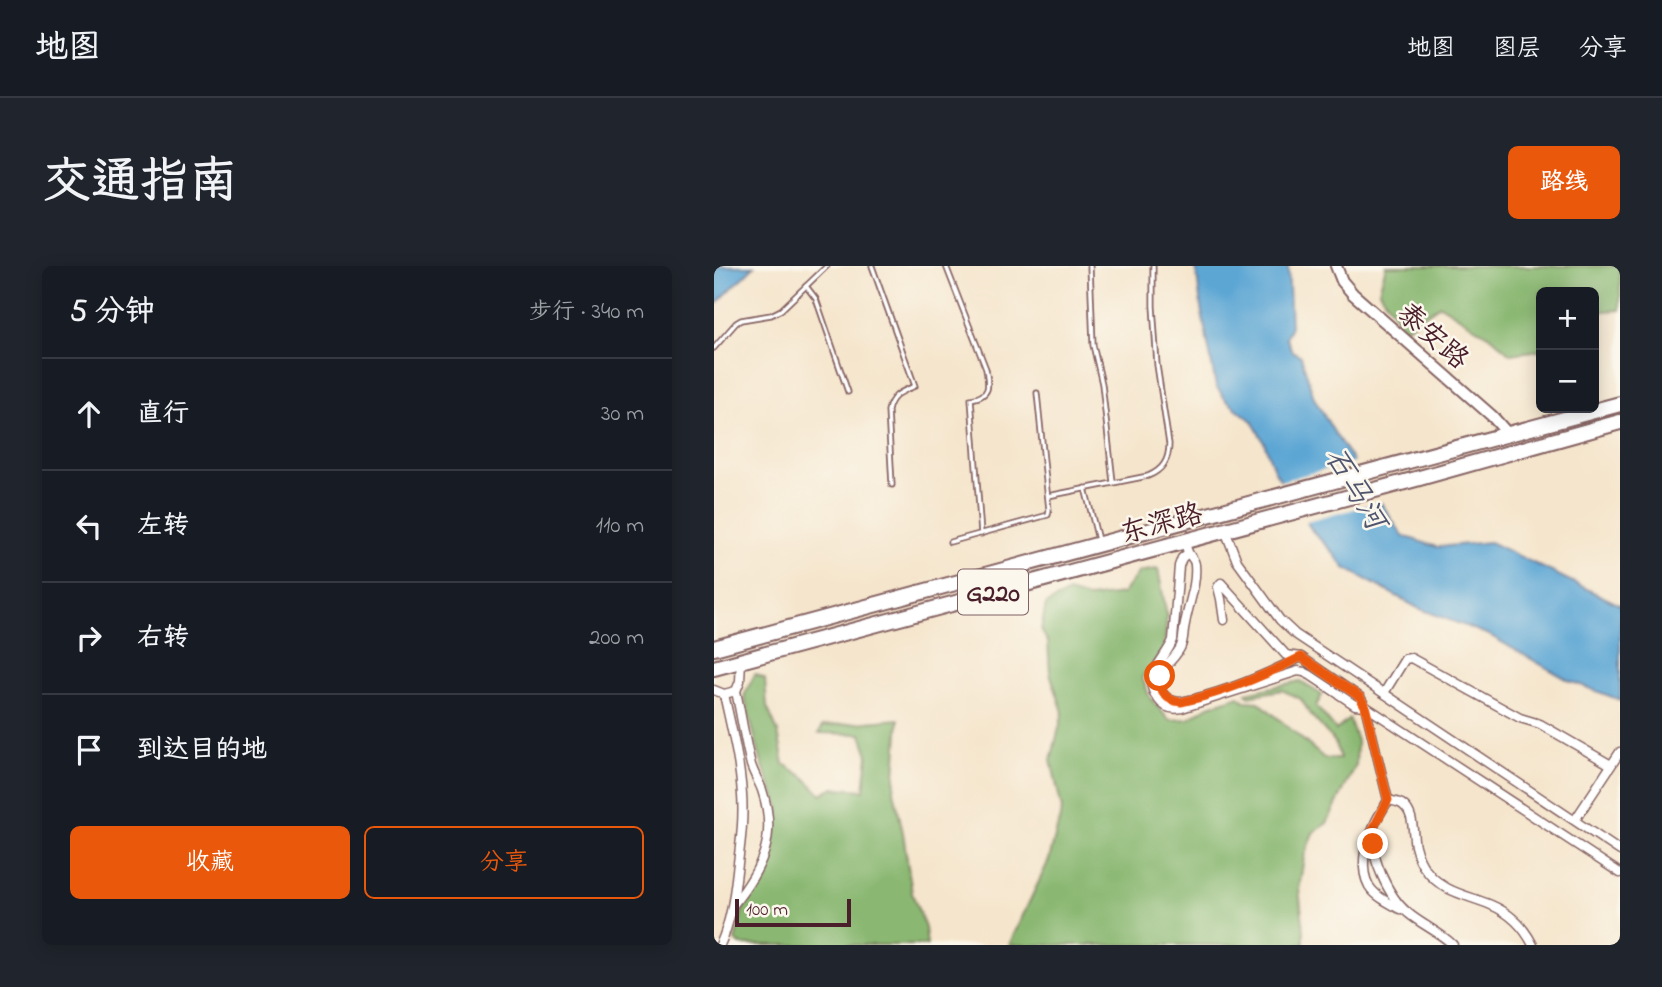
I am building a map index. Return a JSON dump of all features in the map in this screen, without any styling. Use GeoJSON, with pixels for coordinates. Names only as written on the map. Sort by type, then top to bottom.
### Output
{"type":"FeatureCollection","features":[{"type":"Feature","properties":{"kind":"highway","name":"东深路"},"geometry":{"type":"LineString","coordinates":[[714,648],[1620,404]]}},
{"type":"Feature","properties":{"kind":"highway","name":"东深路"},"geometry":{"type":"LineString","coordinates":[[714,668],[1187,547],[1225,530],[1620,422]]}},
{"type":"Feature","properties":{"kind":"street","name":"泰安路"},"geometry":{"type":"LineString","coordinates":[[1336,266],[1342,281],[1353,294],[1492,416],[1508,434]]}},
{"type":"Feature","properties":{"kind":"street"},"geometry":{"type":"LineString","coordinates":[[1225,530],[1237,561],[1295,634],[1620,850]]}},
{"type":"Feature","properties":{"kind":"street"},"geometry":{"type":"LineString","coordinates":[[1187,547],[1195,564],[1194,587],[1183,642],[1160,676],[1159,686],[1168,699],[1181,702],[1241,685],[1301,657]]}},
{"type":"Feature","properties":{"kind":"street"},"geometry":{"type":"LineString","coordinates":[[1187,547],[1179,566],[1173,640],[1153,672],[1151,680],[1152,690],[1162,704],[1170,709],[1182,708],[1298,671],[1304,672],[1355,705],[1365,706],[1620,873]]}},
{"type":"Feature","properties":{"kind":"street"},"geometry":{"type":"LineString","coordinates":[[1224,620],[1218,587],[1220,583],[1286,655],[1301,657],[1360,697],[1365,706],[1388,800],[1367,840],[1365,855],[1369,886],[1384,901],[1454,945]]}},
{"type":"Feature","properties":{"kind":"street"},"geometry":{"type":"LineString","coordinates":[[1384,693],[1405,659],[1411,658],[1520,718],[1541,724],[1611,765]]}},
{"type":"Feature","properties":{"kind":"street"},"geometry":{"type":"LineString","coordinates":[[733,905],[756,875],[765,854],[768,835],[762,791],[752,767],[736,691],[741,675],[741,660]]}},
{"type":"Feature","properties":{"kind":"street"},"geometry":{"type":"LineString","coordinates":[[714,690],[724,694],[736,691]]}},
{"type":"Feature","properties":{"kind":"street"},"geometry":{"type":"LineString","coordinates":[[720,945],[733,905],[742,797],[724,694]]}},
{"type":"Feature","properties":{"kind":"street"},"geometry":{"type":"LineString","coordinates":[[1575,820],[1620,752]]}},
{"type":"Feature","properties":{"kind":"street"},"geometry":{"type":"LineString","coordinates":[[739,768],[752,767]]}},
{"type":"Feature","properties":{"kind":"street"},"geometry":{"type":"LineString","coordinates":[[1388,800],[1403,804],[1408,811],[1418,857],[1426,870],[1453,892],[1494,906],[1510,915],[1522,927],[1533,945]]}},
{"type":"Feature","properties":{"kind":"street"},"geometry":{"type":"LineString","coordinates":[[1373,829],[1375,858],[1384,880],[1400,906],[1410,915]]}},
{"type":"Feature","properties":{"kind":"lane"},"geometry":{"type":"LineString","coordinates":[[714,348],[736,323],[746,318],[776,313],[827,266]]}},
{"type":"Feature","properties":{"kind":"lane"},"geometry":{"type":"LineString","coordinates":[[872,266],[915,386],[897,393],[890,402],[888,411],[892,485]]}},
{"type":"Feature","properties":{"kind":"lane"},"geometry":{"type":"LineString","coordinates":[[946,266],[988,379],[985,394],[971,398],[981,534]]}},
{"type":"Feature","properties":{"kind":"lane"},"geometry":{"type":"LineString","coordinates":[[1090,266],[1093,345],[1102,384],[1113,482]]}},
{"type":"Feature","properties":{"kind":"lane"},"geometry":{"type":"LineString","coordinates":[[1048,496],[1155,473],[1167,462],[1169,444],[1157,365],[1153,266]]}},
{"type":"Feature","properties":{"kind":"lane"},"geometry":{"type":"LineString","coordinates":[[806,286],[816,299],[848,392]]}},
{"type":"Feature","properties":{"kind":"lane"},"geometry":{"type":"LineString","coordinates":[[950,542],[1049,513],[1037,393]]}},
{"type":"Feature","properties":{"kind":"lane"},"geometry":{"type":"LineString","coordinates":[[1085,488],[1099,545]]}},
{"type":"Feature","properties":{"kind":"green space"},"geometry":{"type":"Polygon","coordinates":[[[1386,266],[1620,266],[1620,310],[1604,311],[1599,314],[1599,287],[1536,287],[1536,351],[1510,354],[1494,339],[1440,305],[1404,329],[1379,291],[1386,266]]]}},
{"type":"Feature","properties":{"kind":"green space"},"geometry":{"type":"Polygon","coordinates":[[[1158,569],[1167,616],[1164,650],[1142,677],[1150,698],[1169,720],[1188,719],[1209,706],[1239,696],[1245,701],[1259,702],[1325,759],[1340,759],[1335,742],[1310,714],[1301,699],[1282,690],[1249,696],[1246,693],[1300,681],[1322,695],[1316,706],[1336,730],[1349,719],[1357,741],[1356,765],[1327,823],[1313,833],[1304,857],[1299,889],[1304,945],[1009,945],[1049,860],[1062,809],[1051,760],[1063,712],[1050,673],[1048,642],[1041,630],[1046,605],[1068,592],[1088,598],[1122,594],[1139,572],[1158,569]]]}},
{"type":"Feature","properties":{"kind":"green space"},"geometry":{"type":"Polygon","coordinates":[[[755,674],[765,679],[767,707],[778,732],[784,764],[804,777],[821,794],[832,788],[864,790],[868,755],[861,734],[819,733],[823,726],[899,719],[894,791],[912,893],[925,928],[927,945],[741,945],[735,940],[743,909],[759,886],[773,851],[779,807],[761,761],[744,696],[755,674]]]}},
{"type":"Feature","properties":{"kind":"water"},"geometry":{"type":"Polygon","coordinates":[[[714,266],[754,266],[714,306],[714,266]]]}},
{"type":"Feature","properties":{"kind":"water","name":"石马河"},"geometry":{"type":"Polygon","coordinates":[[[1196,266],[1288,266],[1291,326],[1286,337],[1292,351],[1301,356],[1314,398],[1335,434],[1403,536],[1437,547],[1490,542],[1620,605],[1620,700],[1570,681],[1489,635],[1418,608],[1345,568],[1313,532],[1274,470],[1264,442],[1252,421],[1226,400],[1216,386],[1196,266]]]}},
{"type":"Feature","properties":{"kind":"pier"},"geometry":{"type":"Polygon","coordinates":[[[1357,461],[1384,501],[1303,523],[1277,482],[1357,461]]]}},
{"type":"Feature","properties":{"kind":"route"},"geometry":{"type":"LineString","coordinates":[[1160,676],[1159,686],[1162,692],[1168,699],[1181,702],[1241,685],[1301,657],[1360,697],[1365,706],[1388,800],[1373,829],[1373,844]]}}]}
